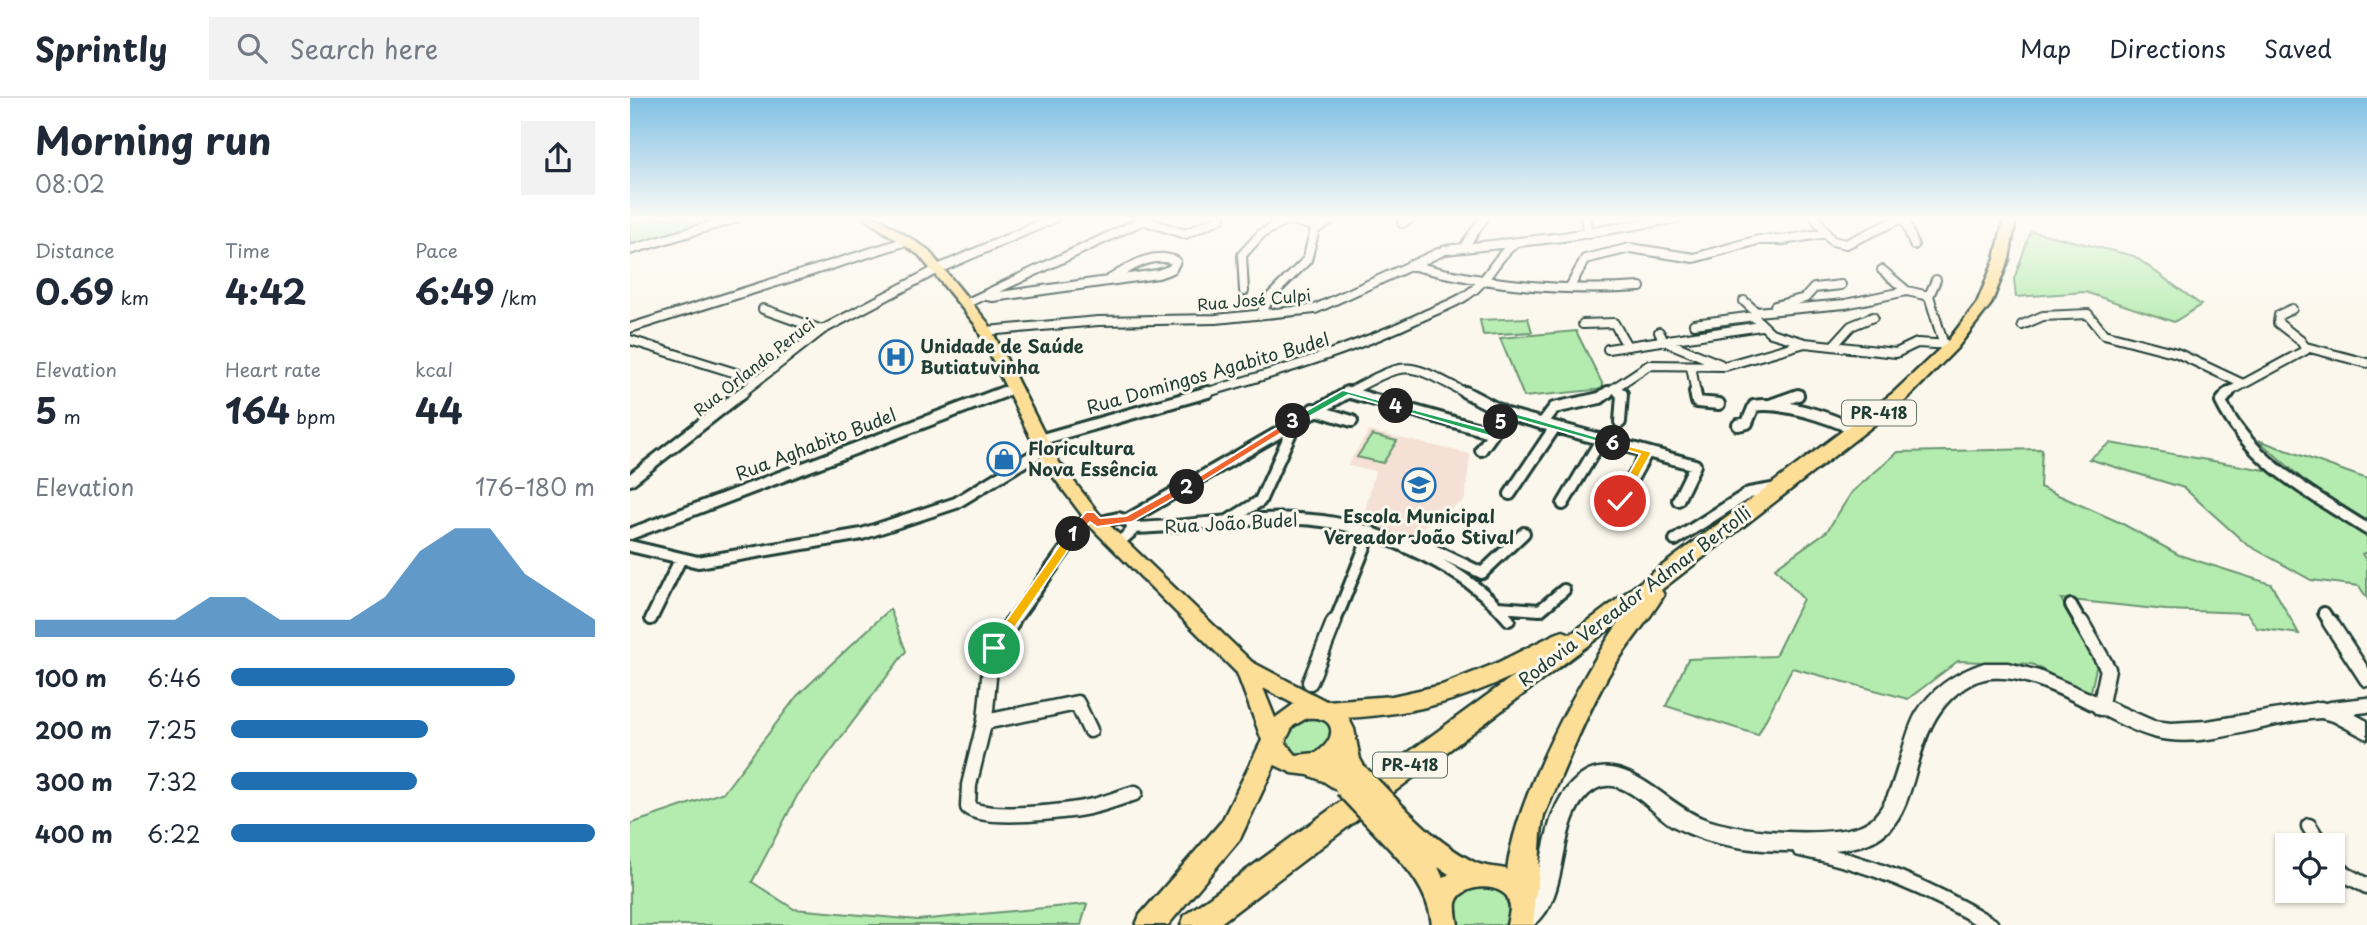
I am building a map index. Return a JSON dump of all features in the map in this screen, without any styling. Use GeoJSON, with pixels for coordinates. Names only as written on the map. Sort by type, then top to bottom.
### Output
{"type":"FeatureCollection","features":[{"type":"Feature","properties":{"kind":"highway","name":"Rodovia Vereador Admar Bertolli"},"geometry":{"type":"LineString","coordinates":[[1195,925],[1625,606],[1680,550],[1781,488],[1899,397],[1984,304],[2002,257]]}},
{"type":"Feature","properties":{"kind":"highway"},"geometry":{"type":"LineString","coordinates":[[1522,917],[1525,839],[1531,815],[1606,657],[1680,550]]}},
{"type":"Feature","properties":{"kind":"highway"},"geometry":{"type":"LineString","coordinates":[[1321,709],[1384,707],[1445,692],[1532,656],[1625,606]]}},
{"type":"Feature","properties":{"kind":"highway"},"geometry":{"type":"LineString","coordinates":[[1150,925],[1231,830],[1274,741]]}},
{"type":"Feature","properties":{"kind":"main road"},"geometry":{"type":"LineString","coordinates":[[924,257],[938,269],[986,331],[1059,476],[1094,519],[1245,668],[1336,716],[1343,729],[1352,781]]}},
{"type":"Feature","properties":{"kind":"main road"},"geometry":{"type":"LineString","coordinates":[[1245,668],[1281,757],[1289,762],[1309,765],[1352,781],[1416,848],[1444,916]]}},
{"type":"Feature","properties":{"kind":"main road"},"geometry":{"type":"LineString","coordinates":[[1274,741],[1276,732],[1289,716],[1299,710],[1321,709]]}},
{"type":"Feature","properties":{"kind":"main road"},"geometry":{"type":"LineString","coordinates":[[1309,765],[1331,755],[1343,737]]}},
{"type":"Feature","properties":{"kind":"main road"},"geometry":{"type":"LineString","coordinates":[[1416,848],[1474,874]]}},
{"type":"Feature","properties":{"kind":"main road"},"geometry":{"type":"LineString","coordinates":[[1444,916],[1453,887],[1474,874],[1485,873],[1507,881],[1522,917]]}},
{"type":"Feature","properties":{"kind":"street"},"geometry":{"type":"LineString","coordinates":[[630,328],[850,257]]}},
{"type":"Feature","properties":{"kind":"street","name":"Rua Orlando Peruci"},"geometry":{"type":"LineString","coordinates":[[630,480],[822,330],[966,257]]}},
{"type":"Feature","properties":{"kind":"street"},"geometry":{"type":"LineString","coordinates":[[965,303],[986,296],[1067,257]]}},
{"type":"Feature","properties":{"kind":"street"},"geometry":{"type":"LineString","coordinates":[[986,296],[1107,281],[1164,273],[1175,266],[1174,259],[1158,257],[1107,281]]}},
{"type":"Feature","properties":{"kind":"street"},"geometry":{"type":"LineString","coordinates":[[1242,257],[1244,291]]}},
{"type":"Feature","properties":{"kind":"street"},"geometry":{"type":"LineString","coordinates":[[1262,315],[1274,295],[1308,257]]}},
{"type":"Feature","properties":{"kind":"street","name":"Rua José Culpi"},"geometry":{"type":"LineString","coordinates":[[986,331],[1088,322],[1262,315],[1321,308],[1428,257]]}},
{"type":"Feature","properties":{"kind":"street","name":"Rua Domingos Agabito Budel"},"geometry":{"type":"LineString","coordinates":[[630,546],[680,560],[710,561],[817,543],[911,521],[970,497],[1041,444],[1249,378],[1309,363],[1454,303],[1486,280],[1500,257]]}},
{"type":"Feature","properties":{"kind":"street"},"geometry":{"type":"LineString","coordinates":[[1570,287],[1585,259],[1593,257]]}},
{"type":"Feature","properties":{"kind":"street"},"geometry":{"type":"LineString","coordinates":[[1410,265],[1445,275],[1486,280],[1570,287],[1640,287]]}},
{"type":"Feature","properties":{"kind":"street"},"geometry":{"type":"LineString","coordinates":[[1882,270],[1907,291]]}},
{"type":"Feature","properties":{"kind":"street"},"geometry":{"type":"LineString","coordinates":[[1608,349],[1661,336],[1761,327],[1805,343],[1896,353],[1916,342],[1948,343],[1929,296],[1936,280]]}},
{"type":"Feature","properties":{"kind":"street"},"geometry":{"type":"LineString","coordinates":[[1755,314],[1805,298],[1814,288],[1841,285]]}},
{"type":"Feature","properties":{"kind":"street"},"geometry":{"type":"LineString","coordinates":[[1694,324],[1845,304],[1907,291],[1929,296]]}},
{"type":"Feature","properties":{"kind":"street"},"geometry":{"type":"LineString","coordinates":[[1744,301],[1761,327]]}},
{"type":"Feature","properties":{"kind":"street"},"geometry":{"type":"LineString","coordinates":[[763,309],[822,330]]}},
{"type":"Feature","properties":{"kind":"street"},"geometry":{"type":"LineString","coordinates":[[2292,309],[2279,315],[2278,323],[2306,347],[2367,363]]}},
{"type":"Feature","properties":{"kind":"street"},"geometry":{"type":"LineString","coordinates":[[2022,325],[2043,316],[2088,314],[2093,318],[2096,329],[2104,334],[2177,353],[2243,384]]}},
{"type":"Feature","properties":{"kind":"street"},"geometry":{"type":"LineString","coordinates":[[1833,346],[1851,326],[1873,317]]}},
{"type":"Feature","properties":{"kind":"street"},"geometry":{"type":"LineString","coordinates":[[1583,324],[1614,323],[1627,346]]}},
{"type":"Feature","properties":{"kind":"street"},"geometry":{"type":"LineString","coordinates":[[1661,336],[1725,366]]}},
{"type":"Feature","properties":{"kind":"street"},"geometry":{"type":"LineString","coordinates":[[630,340],[758,380]]}},
{"type":"Feature","properties":{"kind":"street"},"geometry":{"type":"LineString","coordinates":[[1542,424],[1554,408],[1600,398],[1633,373],[1649,365],[1725,366],[1805,343]]}},
{"type":"Feature","properties":{"kind":"street"},"geometry":{"type":"LineString","coordinates":[[2306,347],[2303,352],[2225,394],[2221,402],[2242,438],[2268,462],[2367,529]]}},
{"type":"Feature","properties":{"kind":"street"},"geometry":{"type":"LineString","coordinates":[[1117,544],[1130,524],[1298,418],[1393,369],[1407,366],[1424,371],[1507,414],[1695,465],[1678,500]]}},
{"type":"Feature","properties":{"kind":"street"},"geometry":{"type":"LineString","coordinates":[[1691,366],[1697,402],[1719,404]]}},
{"type":"Feature","properties":{"kind":"street","name":"Rua Aghabito Budel"},"geometry":{"type":"LineString","coordinates":[[630,534],[1015,388]]}},
{"type":"Feature","properties":{"kind":"street"},"geometry":{"type":"LineString","coordinates":[[1615,388],[1622,394],[1620,422]]}},
{"type":"Feature","properties":{"kind":"street"},"geometry":{"type":"LineString","coordinates":[[1347,392],[1493,433]]}},
{"type":"Feature","properties":{"kind":"street"},"geometry":{"type":"LineString","coordinates":[[1770,404],[1798,395]]}},
{"type":"Feature","properties":{"kind":"street"},"geometry":{"type":"LineString","coordinates":[[1738,425],[1746,423],[1753,408],[1759,404],[1770,404],[1836,421],[1856,430]]}},
{"type":"Feature","properties":{"kind":"street"},"geometry":{"type":"LineString","coordinates":[[1314,409],[1352,421]]}},
{"type":"Feature","properties":{"kind":"street"},"geometry":{"type":"LineString","coordinates":[[1481,450],[1507,414]]}},
{"type":"Feature","properties":{"kind":"street"},"geometry":{"type":"LineString","coordinates":[[1220,525],[1260,501],[1298,418]]}},
{"type":"Feature","properties":{"kind":"street"},"geometry":{"type":"LineString","coordinates":[[1510,494],[1555,427]]}},
{"type":"Feature","properties":{"kind":"street"},"geometry":{"type":"LineString","coordinates":[[1563,504],[1601,440]]}},
{"type":"Feature","properties":{"kind":"street"},"geometry":{"type":"LineString","coordinates":[[1620,501],[1647,452]]}},
{"type":"Feature","properties":{"kind":"street"},"geometry":{"type":"LineString","coordinates":[[1094,519],[1072,536],[994,648],[989,663],[985,722],[967,793],[968,807],[974,813],[991,815],[1090,807],[1135,793]]}},
{"type":"Feature","properties":{"kind":"street","name":"Rua João Budel"},"geometry":{"type":"LineString","coordinates":[[1094,519],[1112,519],[1130,524],[1220,525],[1303,520],[1371,532],[1398,543],[1467,580],[1509,620]]}},
{"type":"Feature","properties":{"kind":"street"},"geometry":{"type":"LineString","coordinates":[[1310,682],[1371,532]]}},
{"type":"Feature","properties":{"kind":"street"},"geometry":{"type":"LineString","coordinates":[[1398,543],[1417,542],[1482,573],[1524,533]]}},
{"type":"Feature","properties":{"kind":"street"},"geometry":{"type":"LineString","coordinates":[[652,619],[680,560]]}},
{"type":"Feature","properties":{"kind":"street"},"geometry":{"type":"LineString","coordinates":[[1498,607],[1540,610],[1564,590]]}},
{"type":"Feature","properties":{"kind":"street"},"geometry":{"type":"LineString","coordinates":[[2071,605],[2108,669],[2100,708]]}},
{"type":"Feature","properties":{"kind":"street"},"geometry":{"type":"LineString","coordinates":[[2324,613],[2367,679]]}},
{"type":"Feature","properties":{"kind":"street"},"geometry":{"type":"LineString","coordinates":[[1766,842],[1847,839],[1881,828],[1892,813],[1924,716],[1938,701],[1973,674],[1987,671],[2022,673],[2142,726],[2174,732],[2367,705]]}},
{"type":"Feature","properties":{"kind":"street"},"geometry":{"type":"LineString","coordinates":[[985,722],[1077,703],[1090,730]]}},
{"type":"Feature","properties":{"kind":"street"},"geometry":{"type":"LineString","coordinates":[[2325,710],[2367,731]]}},
{"type":"Feature","properties":{"kind":"street"},"geometry":{"type":"LineString","coordinates":[[1522,917],[1538,906],[1563,823],[1575,794],[1585,784],[1606,777],[1634,784],[1669,811],[1694,825],[1889,870],[1945,896],[1990,925]]}},
{"type":"Feature","properties":{"kind":"street"},"geometry":{"type":"LineString","coordinates":[[2309,827],[2313,833]]}},
{"type":"Feature","properties":{"kind":"street"},"geometry":{"type":"LineString","coordinates":[[2345,874],[2367,886]]}},
{"type":"Feature","properties":{"kind":"shaded area","name":"Escola Municipal Vereador João Stival"},"geometry":{"type":"Polygon","coordinates":[[[1369,431],[1470,454],[1465,500],[1408,536],[1362,524],[1375,471],[1347,466],[1369,431]]]}},
{"type":"Feature","properties":{"kind":"green space"},"geometry":{"type":"Polygon","coordinates":[[[2022,257],[2135,257],[2201,305],[2174,322],[2085,292],[2016,297],[2014,279],[2022,257]]]}},
{"type":"Feature","properties":{"kind":"green space"},"geometry":{"type":"Polygon","coordinates":[[[1528,318],[1532,332],[1483,335],[1480,320],[1528,318]]]}},
{"type":"Feature","properties":{"kind":"green space"},"geometry":{"type":"Polygon","coordinates":[[[1576,331],[1605,389],[1524,397],[1500,338],[1576,331]]]}},
{"type":"Feature","properties":{"kind":"green space"},"geometry":{"type":"Polygon","coordinates":[[[1372,435],[1397,441],[1383,463],[1357,457],[1372,435]]]}},
{"type":"Feature","properties":{"kind":"green space"},"geometry":{"type":"Polygon","coordinates":[[[2258,440],[2367,479],[2367,552],[2362,554],[2367,561],[2367,598],[2359,586],[2311,580],[2246,544],[2184,488],[2089,459],[2110,443],[2299,476],[2258,440]]]}},
{"type":"Feature","properties":{"kind":"green space"},"geometry":{"type":"Polygon","coordinates":[[[2042,449],[2040,487],[2121,523],[2179,555],[2271,584],[2299,634],[2257,628],[2247,613],[2166,610],[2061,599],[2097,663],[2090,696],[2032,664],[1958,661],[1908,699],[1792,668],[1758,735],[1666,706],[1688,659],[1775,656],[1803,599],[1775,568],[1827,531],[1852,492],[1898,452],[2042,449]]]}},
{"type":"Feature","properties":{"kind":"green space"},"geometry":{"type":"Polygon","coordinates":[[[890,609],[906,651],[797,796],[752,882],[794,909],[918,920],[1087,904],[1081,925],[630,925],[630,824],[724,792],[797,696],[890,609]]]}},
{"type":"Feature","properties":{"kind":"green space"},"geometry":{"type":"Polygon","coordinates":[[[1322,716],[1332,726],[1331,740],[1311,755],[1294,753],[1284,743],[1286,729],[1298,718],[1322,716]]]}},
{"type":"Feature","properties":{"kind":"green space"},"geometry":{"type":"Polygon","coordinates":[[[1497,884],[1511,899],[1511,925],[1451,925],[1457,891],[1497,884]]]}},
{"type":"Feature","properties":{"kind":"place","name":"Unidade de Saúde Butiatuvinha"},"geometry":{"type":"Point","coordinates":[896,357]}},
{"type":"Feature","properties":{"kind":"place","name":"Floricultura Nova Essência"},"geometry":{"type":"Point","coordinates":[1004,459]}},
{"type":"Feature","properties":{"kind":"place","name":"Escola Municipal Vereador João Stival"},"geometry":{"type":"Point","coordinates":[1419,485]}},
{"type":"Feature","properties":{"kind":"route"},"geometry":{"type":"LineString","coordinates":[[994,648],[1072,536],[1090,515],[1097,523],[1112,519],[1128,520],[1218,470],[1306,413],[1347,392],[1493,433],[1507,414],[1647,452],[1620,501]]}}]}
